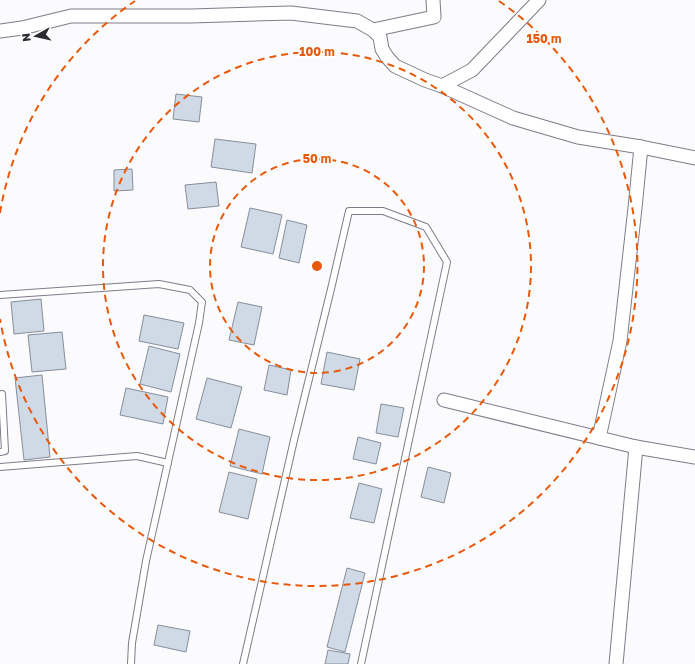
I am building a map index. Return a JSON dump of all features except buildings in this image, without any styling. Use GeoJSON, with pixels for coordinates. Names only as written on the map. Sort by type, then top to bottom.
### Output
{"type":"FeatureCollection","features":[{"type":"Feature","properties":{"kind":"street"},"geometry":{"type":"LineString","coordinates":[[373,30],[434,17],[434,0]]}},
{"type":"Feature","properties":{"kind":"street"},"geometry":{"type":"LineString","coordinates":[[442,86],[472,70],[539,0]]}},
{"type":"Feature","properties":{"kind":"street"},"geometry":{"type":"LineString","coordinates":[[0,31],[22,28],[71,16],[191,16],[291,13],[357,21],[373,30],[380,37],[382,49],[395,66],[513,118],[578,137],[641,147],[695,158]]}},
{"type":"Feature","properties":{"kind":"street"},"geometry":{"type":"LineString","coordinates":[[599,438],[620,341],[641,147]]}},
{"type":"Feature","properties":{"kind":"street"},"geometry":{"type":"LineString","coordinates":[[444,400],[636,447],[695,457]]}},
{"type":"Feature","properties":{"kind":"street"},"geometry":{"type":"LineString","coordinates":[[616,664],[636,447]]}},
{"type":"Feature","properties":{"kind":"lane"},"geometry":{"type":"LineString","coordinates":[[243,664],[294,440],[332,289],[348,211],[383,211],[426,227],[447,262],[362,664]]}},
{"type":"Feature","properties":{"kind":"lane"},"geometry":{"type":"LineString","coordinates":[[0,295],[159,284],[190,290],[202,302],[199,323],[146,561],[132,643],[131,664]]}},
{"type":"Feature","properties":{"kind":"lane"},"geometry":{"type":"LineString","coordinates":[[0,452],[6,451],[2,394]]}},
{"type":"Feature","properties":{"kind":"lane"},"geometry":{"type":"LineString","coordinates":[[0,467],[137,456],[168,463]]}}]}
